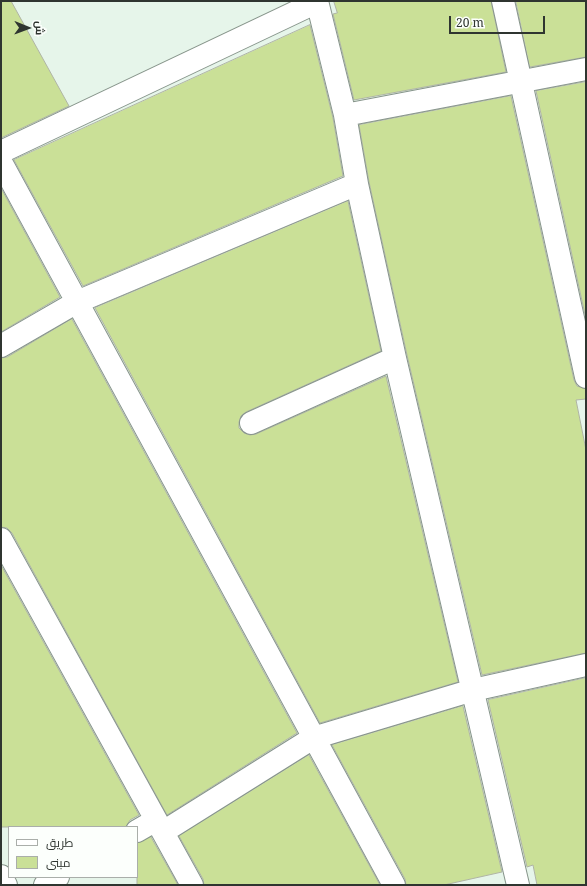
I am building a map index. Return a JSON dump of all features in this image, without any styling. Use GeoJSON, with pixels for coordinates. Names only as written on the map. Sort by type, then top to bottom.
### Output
{"type":"FeatureCollection","features":[{"type":"Feature","properties":{"kind":"street"},"geometry":{"type":"LineString","coordinates":[[503,1],[522,81],[586,377]]}},
{"type":"Feature","properties":{"kind":"street"},"geometry":{"type":"LineString","coordinates":[[1,152],[317,2],[345,115],[357,184],[395,358],[518,885]]}},
{"type":"Feature","properties":{"kind":"street"},"geometry":{"type":"LineString","coordinates":[[345,115],[586,69]]}},
{"type":"Feature","properties":{"kind":"street"},"geometry":{"type":"LineString","coordinates":[[1,162],[394,885]]}},
{"type":"Feature","properties":{"kind":"street"},"geometry":{"type":"LineString","coordinates":[[1,346],[77,302],[357,184]]}},
{"type":"Feature","properties":{"kind":"street"},"geometry":{"type":"LineString","coordinates":[[251,423],[395,358]]}},
{"type":"Feature","properties":{"kind":"street"},"geometry":{"type":"LineString","coordinates":[[1,539],[192,885]]}},
{"type":"Feature","properties":{"kind":"street"},"geometry":{"type":"LineString","coordinates":[[138,831],[160,826],[313,738],[473,690],[586,665]]}},
{"type":"Feature","properties":{"kind":"street"},"geometry":{"type":"LineString","coordinates":[[1,876],[6,885]]}},
{"type":"Feature","properties":{"kind":"street"},"geometry":{"type":"LineString","coordinates":[[45,885],[56,878]]}},
{"type":"Feature","properties":{"kind":"building"},"geometry":{"type":"Polygon","coordinates":[[[1,1],[11,1],[69,106],[1,138],[1,1]]]}},
{"type":"Feature","properties":{"kind":"building"},"geometry":{"type":"Polygon","coordinates":[[[334,1],[491,1],[506,72],[354,100],[333,14],[337,13],[334,1]]]}},
{"type":"Feature","properties":{"kind":"building"},"geometry":{"type":"Polygon","coordinates":[[[516,1],[586,1],[586,57],[530,67],[516,1]]]}},
{"type":"Feature","properties":{"kind":"building"},"geometry":{"type":"Polygon","coordinates":[[[310,25],[333,118],[343,176],[83,286],[14,160],[310,25]]]}},
{"type":"Feature","properties":{"kind":"building"},"geometry":{"type":"Polygon","coordinates":[[[586,82],[586,319],[536,91],[586,82]]]}},
{"type":"Feature","properties":{"kind":"building"},"geometry":{"type":"Polygon","coordinates":[[[511,96],[574,380],[577,386],[586,389],[586,399],[576,400],[586,450],[586,653],[482,675],[407,355],[369,182],[359,125],[511,96]]]}},
{"type":"Feature","properties":{"kind":"building"},"geometry":{"type":"Polygon","coordinates":[[[1,188],[60,297],[1,332],[1,188]]]}},
{"type":"Feature","properties":{"kind":"building"},"geometry":{"type":"Polygon","coordinates":[[[348,201],[381,351],[246,412],[241,416],[239,428],[244,433],[250,435],[256,434],[386,376],[458,682],[320,723],[95,308],[348,201]]]}},
{"type":"Feature","properties":{"kind":"building"},"geometry":{"type":"Polygon","coordinates":[[[72,319],[297,733],[167,815],[12,533],[7,528],[1,527],[1,358],[7,357],[72,319]]]}},
{"type":"Feature","properties":{"kind":"building"},"geometry":{"type":"Polygon","coordinates":[[[1,565],[139,815],[130,820],[127,826],[1,827],[1,565]]]}},
{"type":"Feature","properties":{"kind":"building"},"geometry":{"type":"Polygon","coordinates":[[[586,678],[586,885],[537,885],[533,865],[527,867],[488,700],[586,678]]]}},
{"type":"Feature","properties":{"kind":"building"},"geometry":{"type":"Polygon","coordinates":[[[463,706],[502,872],[444,885],[406,885],[405,879],[332,745],[463,706]]]}},
{"type":"Feature","properties":{"kind":"building"},"geometry":{"type":"Polygon","coordinates":[[[309,755],[380,885],[204,885],[203,879],[179,836],[309,755]]]}},
{"type":"Feature","properties":{"kind":"building"},"geometry":{"type":"Polygon","coordinates":[[[151,837],[178,885],[137,885],[138,843],[151,837]]]}}]}
